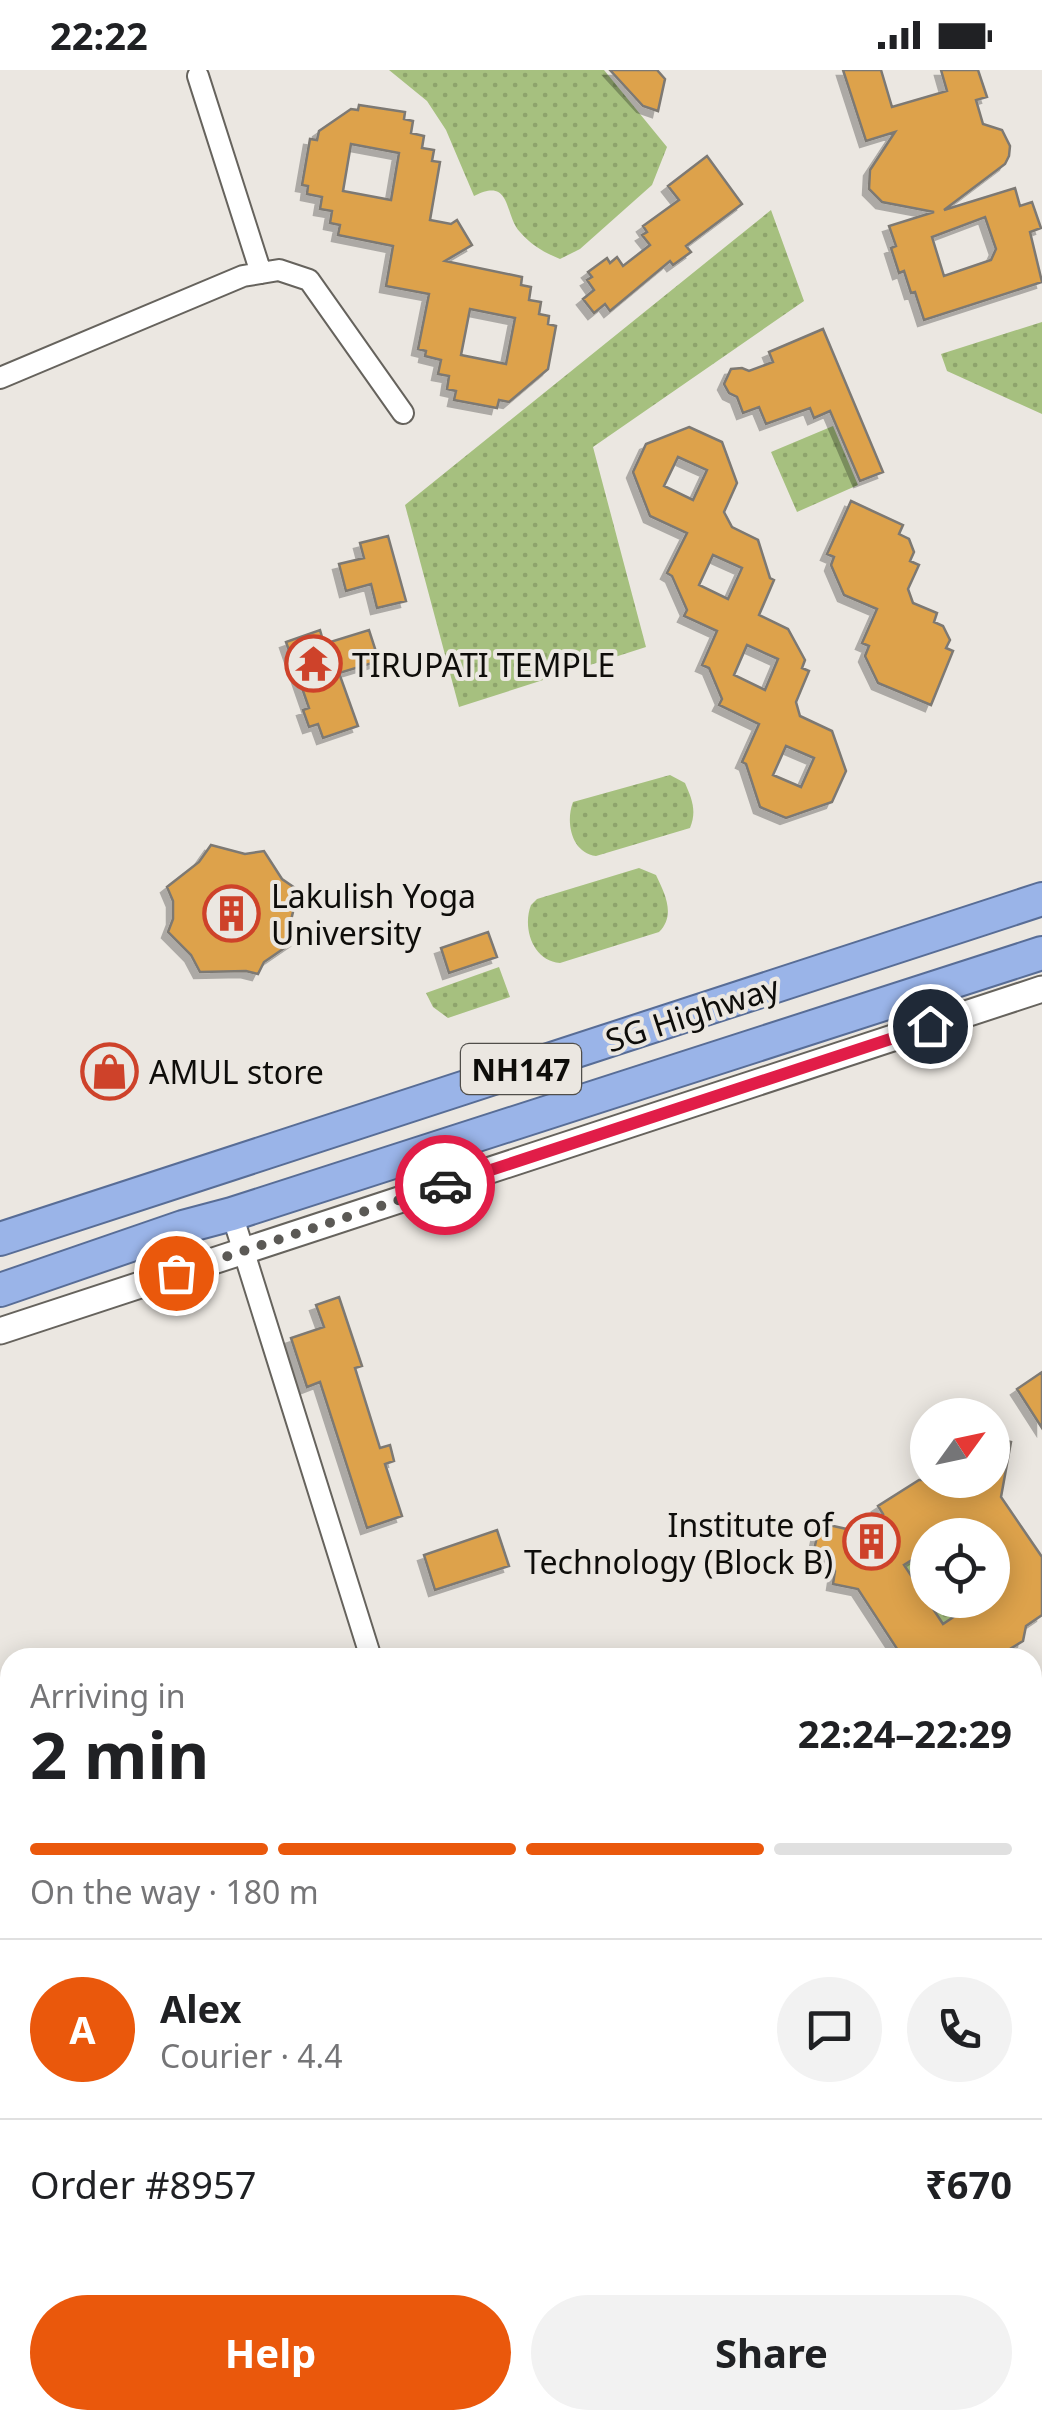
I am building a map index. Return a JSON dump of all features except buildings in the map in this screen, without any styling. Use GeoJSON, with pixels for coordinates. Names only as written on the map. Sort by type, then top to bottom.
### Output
{"type":"FeatureCollection","features":[{"type":"Feature","properties":{"kind":"highway","name":"SG Highway"},"geometry":{"type":"LineString","coordinates":[[0,1238],[1042,899]]}},
{"type":"Feature","properties":{"kind":"highway","name":"SG Highway"},"geometry":{"type":"LineString","coordinates":[[0,1290],[183,1227],[1042,953]]}},
{"type":"Feature","properties":{"kind":"street"},"geometry":{"type":"LineString","coordinates":[[198,76],[261,273]]}},
{"type":"Feature","properties":{"kind":"street"},"geometry":{"type":"LineString","coordinates":[[0,378],[244,276],[279,270],[309,280],[403,412]]}},
{"type":"Feature","properties":{"kind":"street"},"geometry":{"type":"LineString","coordinates":[[0,1330],[1042,989]]}},
{"type":"Feature","properties":{"kind":"street"},"geometry":{"type":"LineString","coordinates":[[232,1214],[368,1648]]}},
{"type":"Feature","properties":{"kind":"green space"},"geometry":{"type":"Polygon","coordinates":[[[389,70],[604,70],[667,147],[652,185],[580,249],[560,259],[538,248],[520,232],[501,194],[486,191],[474,196],[446,130],[427,101],[389,70]]]}},
{"type":"Feature","properties":{"kind":"green space"},"geometry":{"type":"Polygon","coordinates":[[[771,210],[804,301],[593,447],[646,647],[459,707],[405,505],[771,210]]]}},
{"type":"Feature","properties":{"kind":"green space"},"geometry":{"type":"Polygon","coordinates":[[[1042,322],[1042,414],[947,371],[941,354],[1042,322]]]}},
{"type":"Feature","properties":{"kind":"green space"},"geometry":{"type":"Polygon","coordinates":[[[833,426],[858,485],[797,512],[771,452],[833,426]]]}},
{"type":"Feature","properties":{"kind":"green space"},"geometry":{"type":"Polygon","coordinates":[[[670,775],[685,783],[690,794],[690,828],[596,856],[576,843],[570,828],[573,802],[670,775]]]}},
{"type":"Feature","properties":{"kind":"green space"},"geometry":{"type":"Polygon","coordinates":[[[639,868],[656,875],[665,897],[667,919],[659,932],[560,963],[537,950],[528,923],[531,905],[537,899],[639,868]]]}},
{"type":"Feature","properties":{"kind":"green space"},"geometry":{"type":"Polygon","coordinates":[[[499,967],[510,997],[448,1018],[433,1007],[426,993],[499,967]]]}},
{"type":"Feature","properties":{"kind":"way so far"},"geometry":{"type":"LineString","coordinates":[[176,1273],[445,1185]]}},
{"type":"Feature","properties":{"kind":"place","name":"TIRUPATI TEMPLE"},"geometry":{"type":"Point","coordinates":[313,664]}},
{"type":"Feature","properties":{"kind":"place","name":"Lakulish Yoga University"},"geometry":{"type":"Point","coordinates":[232,913]}},
{"type":"Feature","properties":{"kind":"place","name":"AMUL store"},"geometry":{"type":"Point","coordinates":[110,1071]}},
{"type":"Feature","properties":{"kind":"place","name":"Institute of Technology (Block B)"},"geometry":{"type":"Point","coordinates":[872,1542]}},
{"type":"Feature","properties":{"kind":"route"},"geometry":{"type":"LineString","coordinates":[[445,1185],[930,1026]]}}]}
